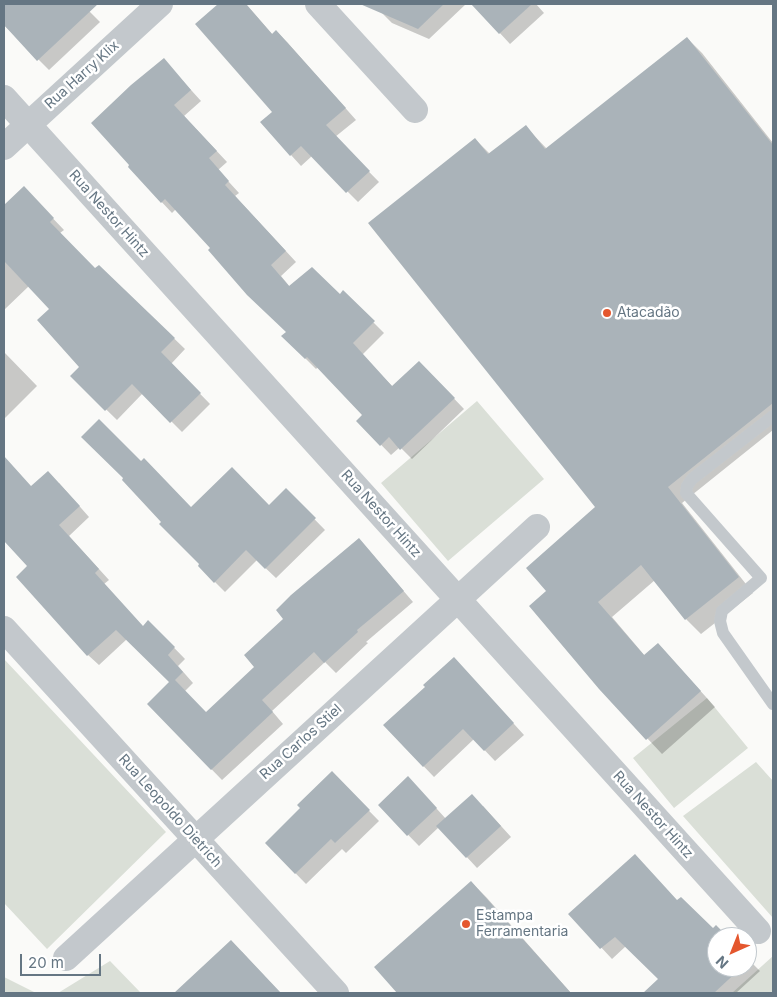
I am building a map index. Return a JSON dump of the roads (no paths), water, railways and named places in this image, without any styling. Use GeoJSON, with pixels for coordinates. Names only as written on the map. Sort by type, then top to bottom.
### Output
{"type":"FeatureCollection","features":[{"type":"Feature","properties":{"kind":"street","name":"Rua Harry Klix"},"geometry":{"type":"LineString","coordinates":[[4,146],[160,4]]}},
{"type":"Feature","properties":{"kind":"street"},"geometry":{"type":"LineString","coordinates":[[318,4],[415,110]]}},
{"type":"Feature","properties":{"kind":"street","name":"Rua Nestor Hintz"},"geometry":{"type":"LineString","coordinates":[[4,98],[758,931]]}},
{"type":"Feature","properties":{"kind":"street","name":"Rua Carlos Stiel"},"geometry":{"type":"LineString","coordinates":[[66,958],[537,527]]}},
{"type":"Feature","properties":{"kind":"street","name":"Rua Leopoldo Dietrich"},"geometry":{"type":"LineString","coordinates":[[4,629],[336,993]]}},
{"type":"Feature","properties":{"kind":"lane"},"geometry":{"type":"LineString","coordinates":[[773,416],[692,479],[687,486],[686,493],[761,578],[722,611],[720,622],[722,633],[773,704]]}},
{"type":"Feature","properties":{"kind":"place","name":"Atacadão"},"geometry":{"type":"Point","coordinates":[607,313]}},
{"type":"Feature","properties":{"kind":"place","name":"Estampa Ferramentaria"},"geometry":{"type":"Point","coordinates":[466,924]}}]}
